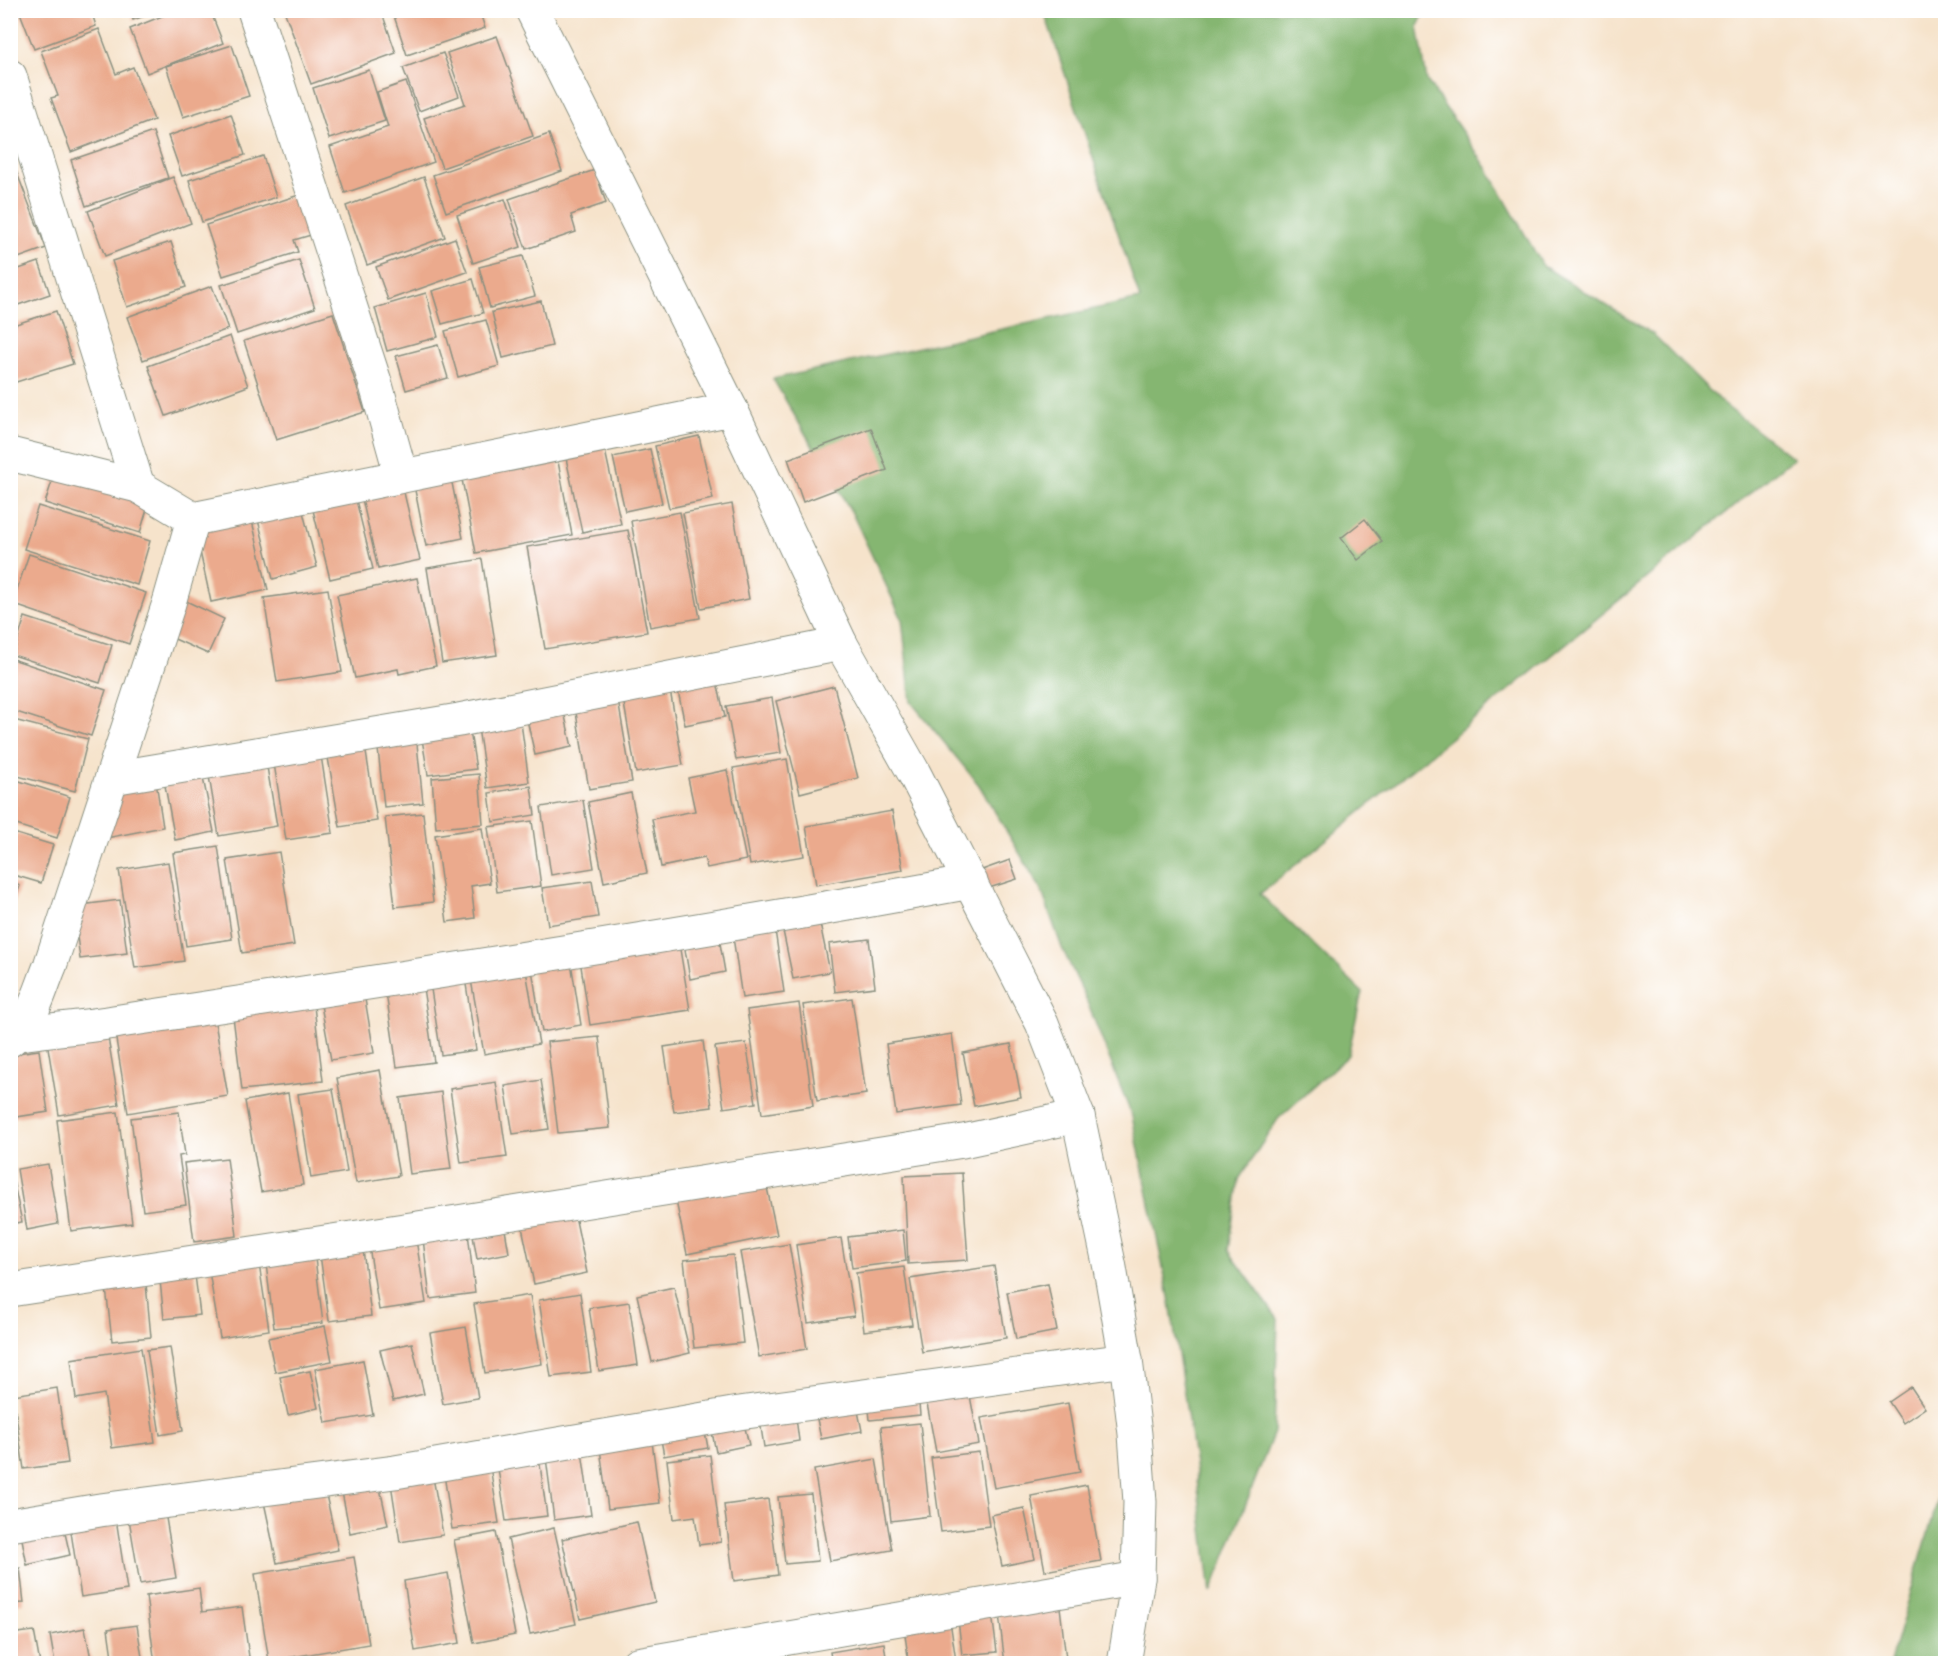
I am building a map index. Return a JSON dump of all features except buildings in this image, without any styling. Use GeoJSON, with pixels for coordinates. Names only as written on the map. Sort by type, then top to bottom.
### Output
{"type":"FeatureCollection","features":[{"type":"Feature","properties":{"kind":"street"},"geometry":{"type":"LineString","coordinates":[[254,10],[376,385],[401,475]]}},
{"type":"Feature","properties":{"kind":"street"},"geometry":{"type":"LineString","coordinates":[[532,10],[731,409],[841,644],[914,773],[1042,1023],[1077,1116],[1110,1268],[1126,1360],[1135,1434],[1140,1502],[1138,1578],[1124,1664]]}},
{"type":"Feature","properties":{"kind":"street"},"geometry":{"type":"LineString","coordinates":[[10,76],[138,486]]}},
{"type":"Feature","properties":{"kind":"street"},"geometry":{"type":"LineString","coordinates":[[10,454],[138,486],[193,519],[731,409]]}},
{"type":"Feature","properties":{"kind":"street"},"geometry":{"type":"LineString","coordinates":[[15,1037],[33,1008],[50,966],[169,603],[193,519]]}},
{"type":"Feature","properties":{"kind":"street"},"geometry":{"type":"LineString","coordinates":[[112,778],[459,720],[841,644]]}},
{"type":"Feature","properties":{"kind":"street"},"geometry":{"type":"LineString","coordinates":[[15,1037],[483,966],[791,915],[971,882]]}},
{"type":"Feature","properties":{"kind":"street"},"geometry":{"type":"LineString","coordinates":[[10,1290],[457,1222],[951,1143],[1077,1116]]}},
{"type":"Feature","properties":{"kind":"street"},"geometry":{"type":"LineString","coordinates":[[10,1525],[100,1510],[395,1473],[739,1413],[1126,1360]]}},
{"type":"Feature","properties":{"kind":"street"},"geometry":{"type":"LineString","coordinates":[[637,1664],[1138,1578]]}},
{"type":"Feature","properties":{"kind":"green space"},"geometry":{"type":"Polygon","coordinates":[[[1044,11],[1425,11],[1418,26],[1427,81],[1487,168],[1543,266],[1653,334],[1722,403],[1793,458],[1260,894],[1362,992],[1348,1055],[1278,1119],[1239,1179],[1228,1250],[1278,1319],[1274,1432],[1211,1593],[1196,1472],[1170,1302],[1132,1116],[1084,994],[1062,948],[1041,889],[979,785],[911,702],[902,619],[851,511],[773,379],[1140,299],[1044,11]]]}},
{"type":"Feature","properties":{"kind":"green space"},"geometry":{"type":"Polygon","coordinates":[[[1945,1476],[1945,1663],[1890,1663],[1945,1476]]]}}]}
